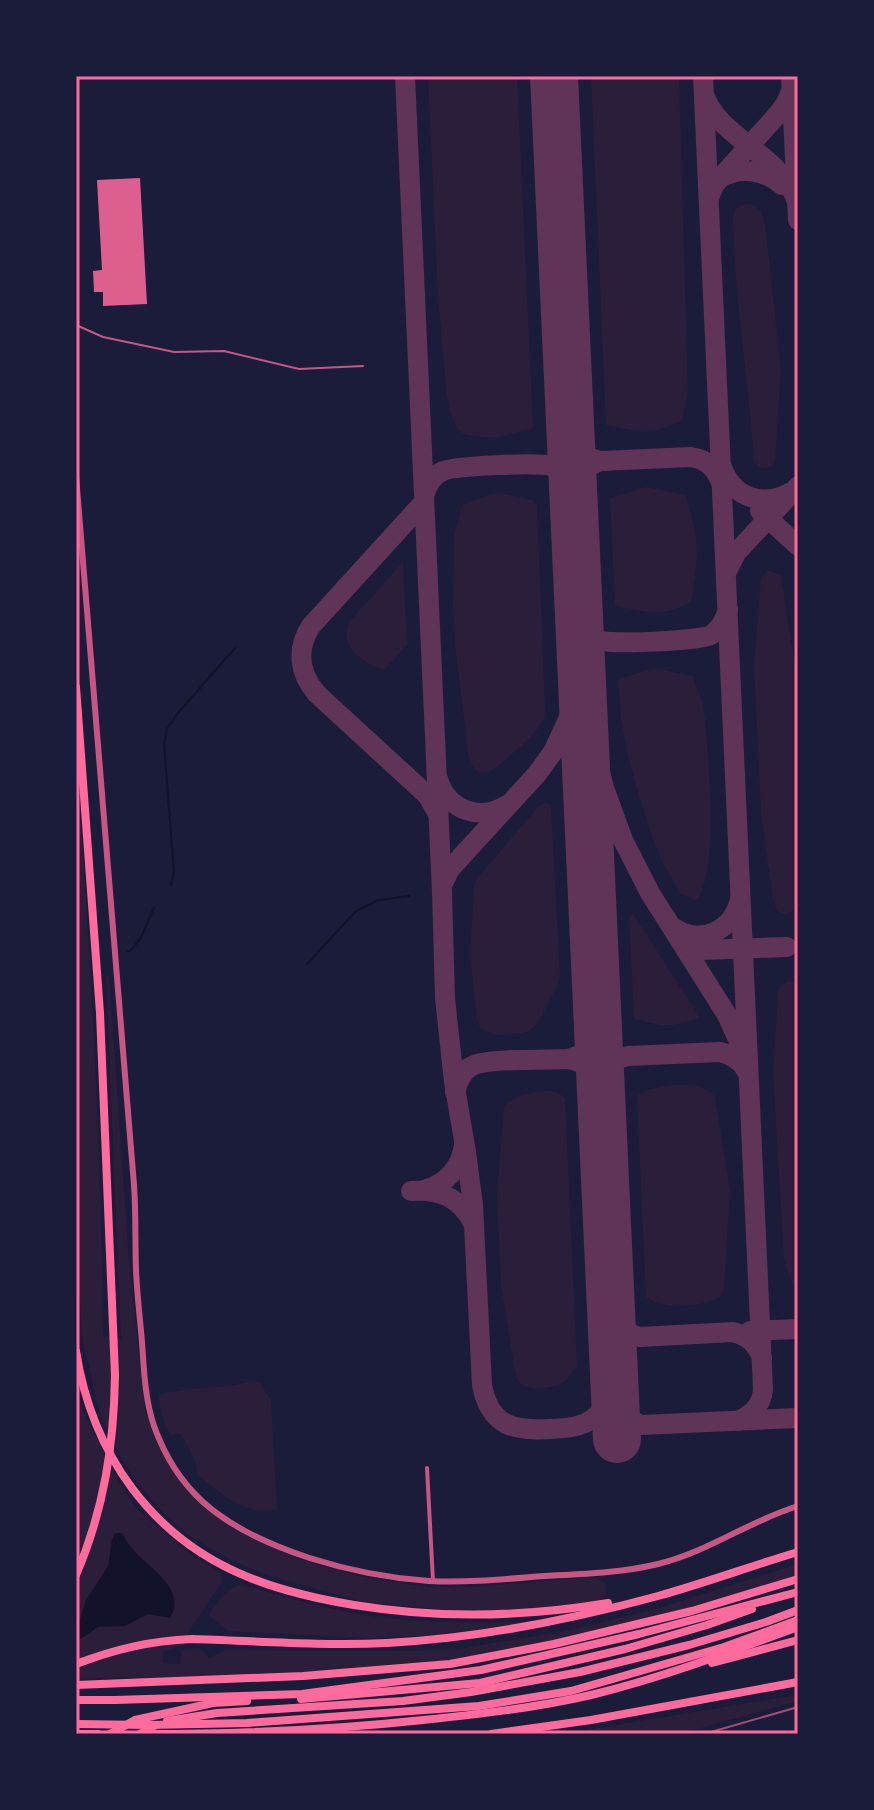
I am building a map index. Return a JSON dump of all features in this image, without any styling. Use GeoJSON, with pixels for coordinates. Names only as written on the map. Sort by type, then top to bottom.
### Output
{"type":"FeatureCollection","features":[{"type":"Feature","properties":{"kind":"highway"},"geometry":{"type":"LineString","coordinates":[[76,687],[100,1013],[114,1331],[110,1460],[94,1530],[76,1575]]}},
{"type":"Feature","properties":{"kind":"highway"},"geometry":{"type":"LineString","coordinates":[[76,1351],[85,1394],[101,1439],[117,1469],[159,1519],[186,1542],[214,1561],[247,1577],[285,1590],[343,1603],[384,1610],[456,1615],[552,1611],[660,1595]]}},
{"type":"Feature","properties":{"kind":"highway"},"geometry":{"type":"LineString","coordinates":[[76,1664],[139,1644],[182,1639],[334,1644],[418,1641],[487,1633],[553,1621],[660,1595],[798,1552]]}},
{"type":"Feature","properties":{"kind":"highway"},"geometry":{"type":"LineString","coordinates":[[76,1685],[303,1676],[450,1664],[554,1644],[679,1614],[798,1579]]}},
{"type":"Feature","properties":{"kind":"highway"},"geometry":{"type":"LineString","coordinates":[[76,1700],[302,1694],[481,1670],[639,1634],[798,1592]]}},
{"type":"Feature","properties":{"kind":"highway"},"geometry":{"type":"LineString","coordinates":[[110,1734],[135,1720],[213,1703],[303,1699],[480,1683],[625,1649],[707,1625],[798,1592]]}},
{"type":"Feature","properties":{"kind":"highway"},"geometry":{"type":"LineString","coordinates":[[142,1734],[160,1723],[217,1713],[403,1701],[471,1692],[594,1668],[689,1645],[798,1610]]}},
{"type":"Feature","properties":{"kind":"highway"},"geometry":{"type":"LineString","coordinates":[[76,1724],[247,1723],[479,1706],[571,1691],[724,1647],[798,1620]]}},
{"type":"Feature","properties":{"kind":"highway"},"geometry":{"type":"LineString","coordinates":[[142,1734],[246,1733],[365,1725],[515,1709],[603,1692],[798,1627]]}},
{"type":"Feature","properties":{"kind":"highway"},"geometry":{"type":"LineString","coordinates":[[672,1671],[798,1640]]}},
{"type":"Feature","properties":{"kind":"highway"},"geometry":{"type":"LineString","coordinates":[[491,1734],[591,1720],[798,1682]]}},
{"type":"Feature","properties":{"kind":"highway"},"geometry":{"type":"LineString","coordinates":[[538,1734],[591,1720]]}},
{"type":"Feature","properties":{"kind":"highway"},"geometry":{"type":"LineString","coordinates":[[76,1734],[98,1734]]}},
{"type":"Feature","properties":{"kind":"street"},"geometry":{"type":"LineString","coordinates":[[76,476],[134,1185],[145,1391],[157,1433],[188,1486],[203,1501],[245,1529],[309,1558],[370,1574],[433,1581],[470,1581],[647,1567],[699,1551],[758,1521],[798,1506]]}},
{"type":"Feature","properties":{"kind":"street"},"geometry":{"type":"LineString","coordinates":[[427,1468],[433,1581]]}},
{"type":"Feature","properties":{"kind":"lane"},"geometry":{"type":"LineString","coordinates":[[76,325],[103,337],[174,352],[224,351],[299,369],[363,366]]}},
{"type":"Feature","properties":{"kind":"shaded area"},"geometry":{"type":"Polygon","coordinates":[[[428,76],[517,76],[533,426],[495,438],[467,435],[456,427],[446,389],[438,296],[428,76]]]}},
{"type":"Feature","properties":{"kind":"shaded area"},"geometry":{"type":"Polygon","coordinates":[[[591,76],[679,76],[688,392],[682,421],[653,430],[636,431],[606,425],[591,76]]]}},
{"type":"Feature","properties":{"kind":"shaded area"},"geometry":{"type":"Polygon","coordinates":[[[745,204],[754,205],[759,210],[765,224],[781,370],[775,462],[765,468],[754,462],[736,278],[733,216],[736,209],[745,204]]]}},
{"type":"Feature","properties":{"kind":"shaded area"},"geometry":{"type":"Polygon","coordinates":[[[646,487],[685,495],[696,536],[697,561],[691,602],[662,612],[645,612],[615,605],[610,498],[646,487]]]}},
{"type":"Feature","properties":{"kind":"shaded area"},"geometry":{"type":"Polygon","coordinates":[[[492,494],[533,500],[537,505],[545,711],[540,724],[526,742],[494,769],[482,773],[472,764],[468,754],[455,643],[454,537],[462,505],[492,494]]]}},
{"type":"Feature","properties":{"kind":"shaded area"},"geometry":{"type":"Polygon","coordinates":[[[403,562],[407,645],[384,670],[355,653],[347,639],[347,631],[349,622],[403,562]]]}},
{"type":"Feature","properties":{"kind":"shaded area"},"geometry":{"type":"Polygon","coordinates":[[[767,571],[781,576],[795,666],[798,876],[794,910],[786,915],[777,911],[773,899],[761,813],[754,666],[761,578],[767,571]]]}},
{"type":"Feature","properties":{"kind":"shaded area"},"geometry":{"type":"Polygon","coordinates":[[[653,669],[693,676],[704,712],[710,781],[710,841],[703,888],[695,900],[681,894],[663,863],[629,761],[621,719],[618,679],[653,669]]]}},
{"type":"Feature","properties":{"kind":"shaded area"},"geometry":{"type":"Polygon","coordinates":[[[76,761],[94,1048],[103,1336],[121,1339],[106,977],[109,975],[129,1261],[145,1409],[156,1443],[179,1480],[221,1520],[298,1559],[362,1577],[427,1587],[475,1587],[592,1577],[605,1582],[606,1595],[596,1602],[518,1610],[449,1610],[365,1602],[272,1577],[231,1560],[188,1535],[160,1509],[121,1458],[100,1415],[83,1341],[76,1252],[76,761]]]}},
{"type":"Feature","properties":{"kind":"shaded area"},"geometry":{"type":"Polygon","coordinates":[[[545,803],[551,806],[560,976],[537,1025],[523,1033],[495,1035],[480,1028],[477,1019],[470,954],[474,886],[478,877],[539,806],[545,803]]]}},
{"type":"Feature","properties":{"kind":"shaded area"},"geometry":{"type":"Polygon","coordinates":[[[633,914],[699,1018],[666,1025],[634,1019],[629,916],[633,914]]]}},
{"type":"Feature","properties":{"kind":"shaded area"},"geometry":{"type":"Polygon","coordinates":[[[788,981],[798,986],[798,1294],[784,1260],[773,1072],[778,992],[780,986],[788,981]]]}},
{"type":"Feature","properties":{"kind":"shaded area"},"geometry":{"type":"Polygon","coordinates":[[[676,1085],[702,1088],[715,1097],[730,1191],[724,1290],[719,1298],[701,1304],[676,1306],[656,1303],[646,1297],[637,1099],[638,1095],[650,1089],[676,1085]]]}},
{"type":"Feature","properties":{"kind":"shaded area"},"geometry":{"type":"Polygon","coordinates":[[[549,1091],[565,1098],[577,1365],[561,1384],[536,1388],[520,1383],[515,1371],[501,1284],[497,1195],[504,1106],[531,1093],[549,1091]]]}},
{"type":"Feature","properties":{"kind":"shaded area"},"geometry":{"type":"Polygon","coordinates":[[[259,1382],[271,1400],[277,1509],[266,1511],[245,1507],[198,1476],[184,1439],[181,1434],[171,1435],[161,1411],[159,1395],[259,1382]]]}},
{"type":"Feature","properties":{"kind":"shaded area"},"geometry":{"type":"Polygon","coordinates":[[[76,1383],[83,1411],[136,1508],[184,1549],[221,1573],[222,1582],[189,1631],[184,1645],[163,1651],[163,1663],[180,1664],[182,1650],[202,1649],[209,1658],[225,1650],[458,1649],[566,1631],[659,1608],[798,1564],[798,1575],[697,1607],[545,1645],[435,1664],[228,1677],[76,1678],[76,1383]]]}},
{"type":"Feature","properties":{"kind":"shaded area"},"geometry":{"type":"Polygon","coordinates":[[[115,1533],[122,1533],[135,1552],[166,1582],[174,1599],[174,1608],[170,1618],[148,1614],[125,1626],[98,1627],[76,1642],[76,1624],[86,1600],[108,1566],[115,1533]]]}},
{"type":"Feature","properties":{"kind":"shaded area"},"geometry":{"type":"Polygon","coordinates":[[[242,1585],[375,1617],[429,1622],[537,1622],[437,1635],[370,1638],[227,1631],[209,1615],[227,1592],[242,1585]]]}},
{"type":"Feature","properties":{"kind":"shaded area"},"geometry":{"type":"Polygon","coordinates":[[[798,1695],[798,1701],[679,1734],[562,1734],[798,1695]]]}},
{"type":"Feature","properties":{"kind":"building"},"geometry":{"type":"Polygon","coordinates":[[[140,178],[147,304],[103,306],[103,292],[94,292],[93,271],[102,270],[97,180],[140,178]]]}},
{"type":"Feature","properties":{"kind":"waterway"},"geometry":{"type":"LineString","coordinates":[[171,885],[174,872],[164,744],[167,729],[235,648]]}},
{"type":"Feature","properties":{"kind":"waterway"},"geometry":{"type":"LineString","coordinates":[[307,964],[356,911],[379,900],[409,896]]}},
{"type":"Feature","properties":{"kind":"waterway"},"geometry":{"type":"LineString","coordinates":[[127,951],[141,938],[154,907]]}},
{"type":"Feature","properties":{"kind":"taxiway"},"geometry":{"type":"LineString","coordinates":[[405,76],[445,998],[473,1205],[482,1385],[491,1410],[506,1424],[526,1429],[565,1428],[579,1426],[602,1410],[609,1396],[613,1369]]}},
{"type":"Feature","properties":{"kind":"taxiway"},"geometry":{"type":"LineString","coordinates":[[703,76],[763,1389],[756,1408],[738,1421]]}},
{"type":"Feature","properties":{"kind":"taxiway"},"geometry":{"type":"LineString","coordinates":[[791,76],[798,220]]}},
{"type":"Feature","properties":{"kind":"taxiway"},"geometry":{"type":"LineString","coordinates":[[709,198],[714,185],[779,113],[791,91]]}},
{"type":"Feature","properties":{"kind":"taxiway"},"geometry":{"type":"LineString","coordinates":[[705,97],[724,124],[779,172],[797,202]]}},
{"type":"Feature","properties":{"kind":"taxiway"},"geometry":{"type":"LineString","coordinates":[[720,178],[736,172],[752,171],[782,185]]}},
{"type":"Feature","properties":{"kind":"taxiway"},"geometry":{"type":"LineString","coordinates":[[571,435],[584,454],[606,461]]}},
{"type":"Feature","properties":{"kind":"taxiway"},"geometry":{"type":"LineString","coordinates":[[573,489],[583,471],[601,461],[690,457],[710,466],[722,485]]}},
{"type":"Feature","properties":{"kind":"taxiway"},"geometry":{"type":"LineString","coordinates":[[424,496],[430,481],[443,471],[497,465],[551,466],[573,489]]}},
{"type":"Feature","properties":{"kind":"taxiway"},"geometry":{"type":"LineString","coordinates":[[722,467],[733,485],[749,496],[768,499],[789,493]]}},
{"type":"Feature","properties":{"kind":"taxiway"},"geometry":{"type":"LineString","coordinates":[[727,571],[736,553],[798,486]]}},
{"type":"Feature","properties":{"kind":"taxiway"},"geometry":{"type":"LineString","coordinates":[[424,502],[311,626],[303,643],[302,661],[306,678],[317,694],[427,795],[437,812]]}},
{"type":"Feature","properties":{"kind":"taxiway"},"geometry":{"type":"LineString","coordinates":[[760,511],[798,546]]}},
{"type":"Feature","properties":{"kind":"taxiway"},"geometry":{"type":"LineString","coordinates":[[579,616],[589,633],[598,640],[655,642],[711,635],[722,624],[728,609]]}},
{"type":"Feature","properties":{"kind":"taxiway"},"geometry":{"type":"LineString","coordinates":[[442,885],[450,869],[537,774],[553,752],[572,711],[581,672]]}},
{"type":"Feature","properties":{"kind":"taxiway"},"geometry":{"type":"LineString","coordinates":[[583,702],[604,788],[623,840],[650,893],[727,1015],[742,1048]]}},
{"type":"Feature","properties":{"kind":"taxiway"},"geometry":{"type":"LineString","coordinates":[[438,779],[449,799],[466,810],[486,812],[507,805]]}},
{"type":"Feature","properties":{"kind":"taxiway"},"geometry":{"type":"LineString","coordinates":[[676,929],[696,935],[715,932],[730,919],[740,900]]}},
{"type":"Feature","properties":{"kind":"taxiway"},"geometry":{"type":"LineString","coordinates":[[680,939],[701,950],[787,947]]}},
{"type":"Feature","properties":{"kind":"taxiway"},"geometry":{"type":"LineString","coordinates":[[568,1059],[581,1054],[589,1046],[597,1022]]}},
{"type":"Feature","properties":{"kind":"taxiway"},"geometry":{"type":"LineString","coordinates":[[601,1101],[606,1072],[618,1059],[628,1056],[720,1052],[736,1059],[747,1072]]}},
{"type":"Feature","properties":{"kind":"taxiway"},"geometry":{"type":"LineString","coordinates":[[455,1092],[463,1074],[480,1063],[568,1059],[590,1070],[600,1093]]}},
{"type":"Feature","properties":{"kind":"taxiway"},"geometry":{"type":"LineString","coordinates":[[424,1190],[439,1184],[451,1174],[460,1161],[464,1145]]}},
{"type":"Feature","properties":{"kind":"taxiway"},"geometry":{"type":"LineString","coordinates":[[411,1191],[448,1196],[462,1207],[473,1223]]}},
{"type":"Feature","properties":{"kind":"taxiway"},"geometry":{"type":"LineString","coordinates":[[610,1304],[614,1316],[628,1333],[640,1337],[733,1332],[751,1341],[762,1358]]}},
{"type":"Feature","properties":{"kind":"taxiway"},"geometry":{"type":"LineString","coordinates":[[750,1331],[798,1329]]}},
{"type":"Feature","properties":{"kind":"taxiway"},"geometry":{"type":"LineString","coordinates":[[615,1385],[621,1410],[641,1425],[798,1418]]}},
{"type":"Feature","properties":{"kind":"runway"},"geometry":{"type":"LineString","coordinates":[[554,76],[617,1439]]}},
{"type":"Feature","properties":{"kind":"railway"},"geometry":{"type":"LineString","coordinates":[[704,1734],[798,1707]]}}]}
